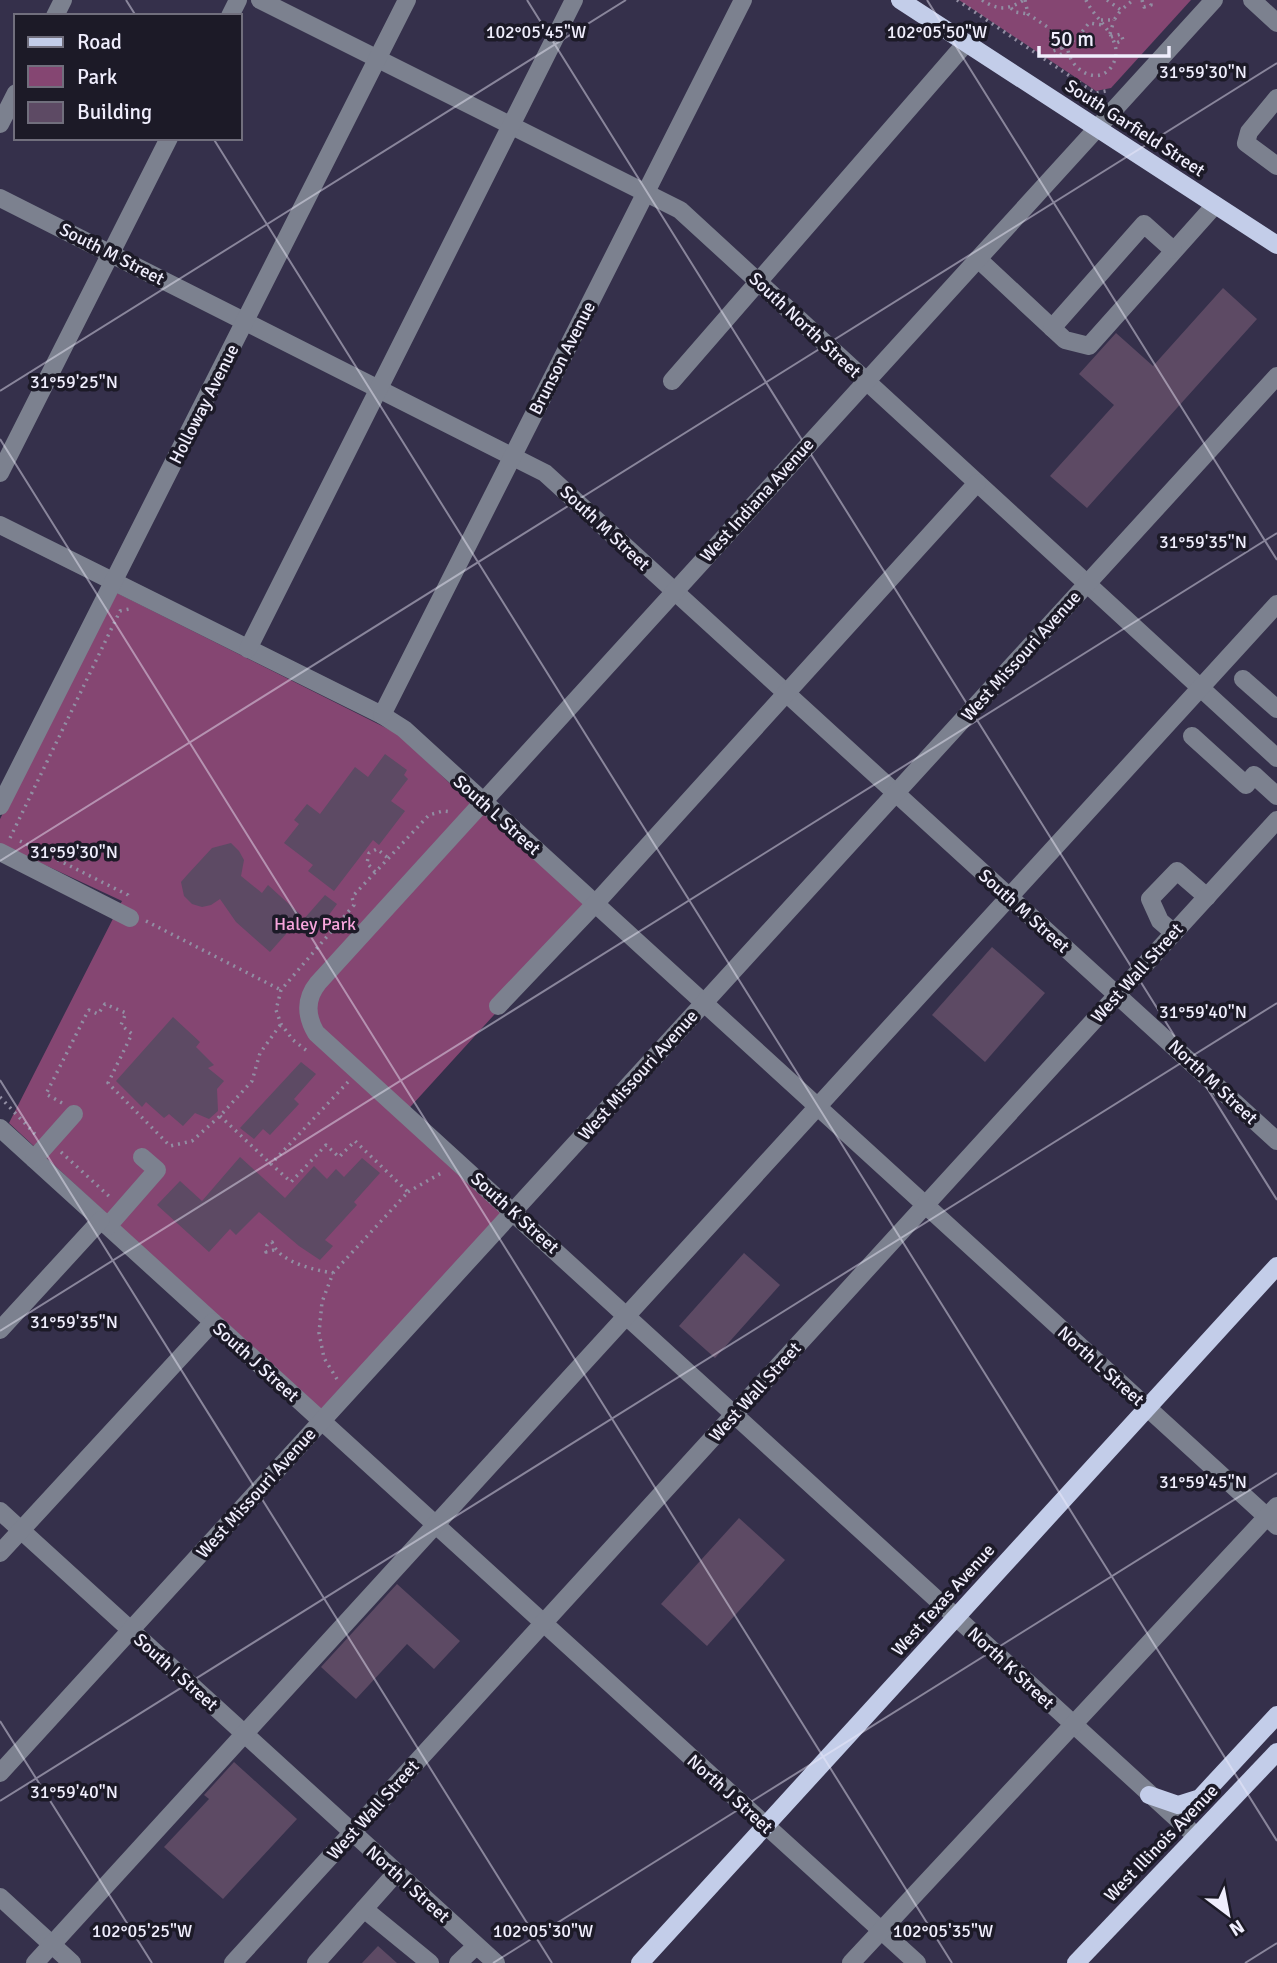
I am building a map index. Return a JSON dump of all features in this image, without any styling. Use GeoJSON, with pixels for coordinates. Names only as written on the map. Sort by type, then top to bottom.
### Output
{"type":"FeatureCollection","features":[{"type":"Feature","properties":{"kind":"main road","name":"South Garfield Street"},"geometry":{"type":"LineString","coordinates":[[900,0],[1277,245]]}},
{"type":"Feature","properties":{"kind":"main road","name":"West Texas Avenue"},"geometry":{"type":"LineString","coordinates":[[640,1963],[1277,1266]]}},
{"type":"Feature","properties":{"kind":"main road","name":"West Illinois Avenue"},"geometry":{"type":"LineString","coordinates":[[1149,1795],[1178,1805],[1200,1798],[1277,1715]]}},
{"type":"Feature","properties":{"kind":"main road","name":"West Illinois Avenue"},"geometry":{"type":"LineString","coordinates":[[1076,1963],[1277,1752]]}},
{"type":"Feature","properties":{"kind":"street","name":"South North Street"},"geometry":{"type":"LineString","coordinates":[[260,0],[680,210],[1277,758]]}},
{"type":"Feature","properties":{"kind":"street","name":"Holloway Avenue"},"geometry":{"type":"LineString","coordinates":[[0,807],[407,0]]}},
{"type":"Feature","properties":{"kind":"street"},"geometry":{"type":"LineString","coordinates":[[248,649],[574,0]]}},
{"type":"Feature","properties":{"kind":"street","name":"Brunson Avenue"},"geometry":{"type":"LineString","coordinates":[[382,716],[743,0]]}},
{"type":"Feature","properties":{"kind":"street","name":"West Indiana Avenue"},"geometry":{"type":"LineString","coordinates":[[308,1005],[312,991],[318,983],[1214,0]]}},
{"type":"Feature","properties":{"kind":"street"},"geometry":{"type":"LineString","coordinates":[[1252,0],[1277,23]]}},
{"type":"Feature","properties":{"kind":"street"},"geometry":{"type":"LineString","coordinates":[[672,381],[966,43]]}},
{"type":"Feature","properties":{"kind":"street"},"geometry":{"type":"LineString","coordinates":[[0,124],[14,97]]}},
{"type":"Feature","properties":{"kind":"street"},"geometry":{"type":"LineString","coordinates":[[1277,98],[1249,132],[1246,144],[1277,166]]}},
{"type":"Feature","properties":{"kind":"street"},"geometry":{"type":"LineString","coordinates":[[0,472],[168,140]]}},
{"type":"Feature","properties":{"kind":"street","name":"South M Street"},"geometry":{"type":"LineString","coordinates":[[0,198],[545,473],[1117,995]]}},
{"type":"Feature","properties":{"kind":"street"},"geometry":{"type":"LineString","coordinates":[[978,259],[1065,340],[1089,346],[1215,205]]}},
{"type":"Feature","properties":{"kind":"street"},"geometry":{"type":"LineString","coordinates":[[1052,328],[1144,223],[1173,250]]}},
{"type":"Feature","properties":{"kind":"street","name":"West Missouri Avenue"},"geometry":{"type":"LineString","coordinates":[[0,1773],[1277,376]]}},
{"type":"Feature","properties":{"kind":"street"},"geometry":{"type":"LineString","coordinates":[[498,1006],[595,904],[977,483]]}},
{"type":"Feature","properties":{"kind":"street","name":"South L Street"},"geometry":{"type":"LineString","coordinates":[[0,525],[404,729],[925,1205]]}},
{"type":"Feature","properties":{"kind":"street"},"geometry":{"type":"LineString","coordinates":[[36,1963],[1277,604]]}},
{"type":"Feature","properties":{"kind":"street"},"geometry":{"type":"LineString","coordinates":[[1243,679],[1277,709]]}},
{"type":"Feature","properties":{"kind":"street"},"geometry":{"type":"LineString","coordinates":[[1192,736],[1246,785],[1254,775],[1277,796]]}},
{"type":"Feature","properties":{"kind":"street","name":"West Wall Street"},"geometry":{"type":"LineString","coordinates":[[233,1963],[1277,820]]}},
{"type":"Feature","properties":{"kind":"street"},"geometry":{"type":"LineString","coordinates":[[3,854],[130,918]]}},
{"type":"Feature","properties":{"kind":"street"},"geometry":{"type":"LineString","coordinates":[[1174,933],[1160,921],[1150,900],[1177,871],[1207,897]]}},
{"type":"Feature","properties":{"kind":"street","name":"North M Street"},"geometry":{"type":"LineString","coordinates":[[1117,995],[1277,1141]]}},
{"type":"Feature","properties":{"kind":"street","name":"South K Street"},"geometry":{"type":"LineString","coordinates":[[308,1005],[311,1024],[353,1076],[513,1211],[735,1414]]}},
{"type":"Feature","properties":{"kind":"street"},"geometry":{"type":"LineString","coordinates":[[34,1159],[69,1111]]}},
{"type":"Feature","properties":{"kind":"street","name":"South J Street"},"geometry":{"type":"LineString","coordinates":[[1,1131],[109,1220],[213,1322],[543,1625]]}},
{"type":"Feature","properties":{"kind":"street"},"geometry":{"type":"LineString","coordinates":[[0,1330],[157,1170],[142,1157]]}},
{"type":"Feature","properties":{"kind":"street","name":"North L Street"},"geometry":{"type":"LineString","coordinates":[[925,1205],[1146,1408],[1274,1516]]}},
{"type":"Feature","properties":{"kind":"street"},"geometry":{"type":"LineString","coordinates":[[0,1553],[213,1322]]}},
{"type":"Feature","properties":{"kind":"street","name":"North K Street"},"geometry":{"type":"LineString","coordinates":[[735,1414],[1196,1836]]}},
{"type":"Feature","properties":{"kind":"street","name":"South I Street"},"geometry":{"type":"LineString","coordinates":[[0,1511],[352,1833]]}},
{"type":"Feature","properties":{"kind":"street"},"geometry":{"type":"LineString","coordinates":[[851,1963],[1274,1516]]}},
{"type":"Feature","properties":{"kind":"street","name":"North J Street"},"geometry":{"type":"LineString","coordinates":[[543,1625],[917,1963]]}},
{"type":"Feature","properties":{"kind":"street","name":"North I Street"},"geometry":{"type":"LineString","coordinates":[[352,1833],[496,1963]]}},
{"type":"Feature","properties":{"kind":"street"},"geometry":{"type":"LineString","coordinates":[[316,1963],[396,1873]]}},
{"type":"Feature","properties":{"kind":"street"},"geometry":{"type":"LineString","coordinates":[[0,1897],[72,1963]]}},
{"type":"Feature","properties":{"kind":"street"},"geometry":{"type":"LineString","coordinates":[[364,1909],[430,1963]]}},
{"type":"Feature","properties":{"kind":"street"},"geometry":{"type":"LineString","coordinates":[[458,1963],[476,1946]]}},
{"type":"Feature","properties":{"kind":"path"},"geometry":{"type":"LineString","coordinates":[[957,0],[1089,89],[1102,93],[1112,89]]}},
{"type":"Feature","properties":{"kind":"path"},"geometry":{"type":"LineString","coordinates":[[982,0],[994,6],[1028,14],[1049,28],[1080,71],[1093,76],[1104,73],[1112,65],[1115,56],[1114,44],[1084,0]]}},
{"type":"Feature","properties":{"kind":"path"},"geometry":{"type":"LineString","coordinates":[[1011,8],[1024,0],[1028,14]]}},
{"type":"Feature","properties":{"kind":"path"},"geometry":{"type":"LineString","coordinates":[[1107,0],[1121,10]]}},
{"type":"Feature","properties":{"kind":"path"},"geometry":{"type":"LineString","coordinates":[[1110,36],[1114,20],[1126,1],[1133,0]]}},
{"type":"Feature","properties":{"kind":"path"},"geometry":{"type":"LineString","coordinates":[[1142,0],[1144,7],[1152,5],[1150,0]]}},
{"type":"Feature","properties":{"kind":"path"},"geometry":{"type":"LineString","coordinates":[[1065,51],[1068,44],[1078,37],[1089,23],[1114,20]]}},
{"type":"Feature","properties":{"kind":"path"},"geometry":{"type":"LineString","coordinates":[[1110,36],[1121,34],[1123,40],[1114,44]]}},
{"type":"Feature","properties":{"kind":"path"},"geometry":{"type":"LineString","coordinates":[[3,854],[120,611],[128,608],[139,614]]}},
{"type":"Feature","properties":{"kind":"path"},"geometry":{"type":"LineString","coordinates":[[311,1053],[293,1040],[281,1024],[276,1010],[281,990],[354,905],[352,897],[388,858],[429,815],[443,811],[453,812],[458,804]]}},
{"type":"Feature","properties":{"kind":"path"},"geometry":{"type":"LineString","coordinates":[[375,872],[367,863],[369,853],[377,849],[388,858]]}},
{"type":"Feature","properties":{"kind":"path"},"geometry":{"type":"LineString","coordinates":[[69,1111],[62,1102],[46,1094],[89,1010],[98,1014],[105,1004],[126,1013],[121,1026],[132,1034],[108,1083],[170,1146],[192,1141],[253,1081],[260,1053],[281,1024]]}},
{"type":"Feature","properties":{"kind":"path"},"geometry":{"type":"LineString","coordinates":[[339,1074],[353,1076]]}},
{"type":"Feature","properties":{"kind":"path"},"geometry":{"type":"LineString","coordinates":[[353,1076],[358,1090]]}},
{"type":"Feature","properties":{"kind":"path"},"geometry":{"type":"LineString","coordinates":[[271,1164],[353,1076]]}},
{"type":"Feature","properties":{"kind":"path"},"geometry":{"type":"LineString","coordinates":[[0,1097],[35,1135],[58,1149],[115,1202],[109,1220]]}},
{"type":"Feature","properties":{"kind":"path"},"geometry":{"type":"LineString","coordinates":[[220,1116],[291,1182],[326,1145],[339,1157],[355,1141],[408,1192]]}},
{"type":"Feature","properties":{"kind":"path"},"geometry":{"type":"LineString","coordinates":[[332,1388],[338,1381],[324,1359],[319,1333],[322,1302],[333,1273],[408,1192],[446,1171],[436,1162]]}},
{"type":"Feature","properties":{"kind":"path"},"geometry":{"type":"LineString","coordinates":[[274,1250],[306,1266],[333,1273]]}},
{"type":"Feature","properties":{"kind":"green space"},"geometry":{"type":"Polygon","coordinates":[[[959,0],[1191,0],[1111,88],[1096,91],[959,0]]]}},
{"type":"Feature","properties":{"kind":"green space","name":"Haley Park"},"geometry":{"type":"Polygon","coordinates":[[[117,593],[400,735],[470,803],[595,904],[402,1116],[505,1213],[320,1412],[9,1123],[122,901],[0,844],[0,819],[117,593]]]}},
{"type":"Feature","properties":{"kind":"building"},"geometry":{"type":"Polygon","coordinates":[[[1223,288],[1257,319],[1087,508],[1050,476],[1114,405],[1079,374],[1116,333],[1153,366],[1223,288]]]}},
{"type":"Feature","properties":{"kind":"building"},"geometry":{"type":"Polygon","coordinates":[[[385,754],[407,770],[404,775],[408,779],[391,801],[405,811],[379,845],[373,840],[334,891],[308,871],[313,865],[284,843],[299,824],[294,820],[307,804],[320,814],[355,767],[368,777],[385,754]]]}},
{"type":"Feature","properties":{"kind":"building"},"geometry":{"type":"Polygon","coordinates":[[[231,843],[244,860],[241,876],[262,893],[268,885],[302,916],[270,952],[236,922],[220,899],[202,907],[192,904],[184,896],[181,882],[188,874],[212,848],[231,843]]]}},
{"type":"Feature","properties":{"kind":"building"},"geometry":{"type":"Polygon","coordinates":[[[325,895],[337,904],[315,934],[303,920],[325,895]]]}},
{"type":"Feature","properties":{"kind":"building"},"geometry":{"type":"Polygon","coordinates":[[[992,947],[1045,993],[985,1062],[932,1015],[992,947]]]}},
{"type":"Feature","properties":{"kind":"building"},"geometry":{"type":"Polygon","coordinates":[[[173,1017],[200,1042],[196,1047],[214,1065],[208,1068],[224,1081],[217,1089],[218,1111],[209,1119],[195,1113],[183,1126],[169,1114],[164,1118],[146,1102],[142,1107],[116,1081],[173,1017]]]}},
{"type":"Feature","properties":{"kind":"building"},"geometry":{"type":"Polygon","coordinates":[[[301,1062],[316,1074],[294,1099],[299,1104],[270,1135],[263,1129],[254,1139],[240,1128],[301,1062]]]}},
{"type":"Feature","properties":{"kind":"building"},"geometry":{"type":"Polygon","coordinates":[[[240,1157],[285,1198],[314,1166],[327,1179],[336,1169],[344,1177],[362,1158],[380,1173],[354,1202],[357,1205],[325,1240],[333,1246],[320,1260],[259,1212],[236,1235],[230,1229],[209,1252],[157,1205],[180,1181],[202,1201],[240,1157]]]}},
{"type":"Feature","properties":{"kind":"building"},"geometry":{"type":"Polygon","coordinates":[[[744,1253],[780,1285],[715,1358],[679,1326],[744,1253]]]}},
{"type":"Feature","properties":{"kind":"building"},"geometry":{"type":"Polygon","coordinates":[[[739,1518],[785,1560],[707,1646],[661,1604],[739,1518]]]}},
{"type":"Feature","properties":{"kind":"building"},"geometry":{"type":"Polygon","coordinates":[[[397,1584],[460,1641],[434,1669],[407,1644],[356,1699],[321,1667],[397,1584]]]}},
{"type":"Feature","properties":{"kind":"building"},"geometry":{"type":"Polygon","coordinates":[[[234,1762],[297,1819],[223,1899],[164,1847],[209,1799],[204,1795],[234,1762]]]}},
{"type":"Feature","properties":{"kind":"building"},"geometry":{"type":"Polygon","coordinates":[[[378,1946],[397,1963],[362,1963],[378,1946]]]}}]}
